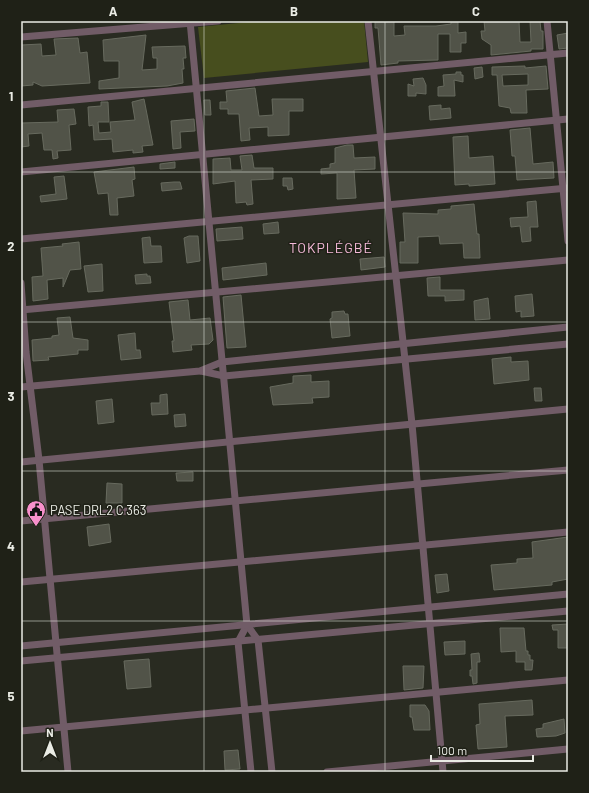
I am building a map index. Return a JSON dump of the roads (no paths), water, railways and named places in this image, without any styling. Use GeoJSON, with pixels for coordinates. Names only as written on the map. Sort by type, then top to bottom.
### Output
{"type":"FeatureCollection","features":[{"type":"Feature","properties":{"kind":"street"},"geometry":{"type":"LineString","coordinates":[[21,37],[190,22],[218,21]]}},
{"type":"Feature","properties":{"kind":"street"},"geometry":{"type":"LineString","coordinates":[[368,21],[412,424],[443,772]]}},
{"type":"Feature","properties":{"kind":"street"},"geometry":{"type":"LineString","coordinates":[[547,21],[556,120],[566,188],[568,241]]}},
{"type":"Feature","properties":{"kind":"street"},"geometry":{"type":"LineString","coordinates":[[190,22],[247,625],[258,640],[272,772]]}},
{"type":"Feature","properties":{"kind":"street"},"geometry":{"type":"LineString","coordinates":[[21,105],[568,53]]}},
{"type":"Feature","properties":{"kind":"street"},"geometry":{"type":"LineString","coordinates":[[21,172],[568,119]]}},
{"type":"Feature","properties":{"kind":"street"},"geometry":{"type":"LineString","coordinates":[[21,239],[566,188]]}},
{"type":"Feature","properties":{"kind":"street"},"geometry":{"type":"LineString","coordinates":[[23,310],[568,260]]}},
{"type":"Feature","properties":{"kind":"street"},"geometry":{"type":"LineString","coordinates":[[21,283],[26,352],[45,519],[49,580],[68,772]]}},
{"type":"Feature","properties":{"kind":"street"},"geometry":{"type":"LineString","coordinates":[[200,371],[222,362],[568,327]]}},
{"type":"Feature","properties":{"kind":"street"},"geometry":{"type":"LineString","coordinates":[[21,387],[200,371],[224,376],[568,344]]}},
{"type":"Feature","properties":{"kind":"street"},"geometry":{"type":"LineString","coordinates":[[21,462],[568,409]]}},
{"type":"Feature","properties":{"kind":"street"},"geometry":{"type":"LineString","coordinates":[[21,522],[568,470]]}},
{"type":"Feature","properties":{"kind":"street"},"geometry":{"type":"LineString","coordinates":[[21,582],[568,532]]}},
{"type":"Feature","properties":{"kind":"street"},"geometry":{"type":"LineString","coordinates":[[21,646],[568,594]]}},
{"type":"Feature","properties":{"kind":"street"},"geometry":{"type":"LineString","coordinates":[[21,661],[568,611]]}},
{"type":"Feature","properties":{"kind":"street"},"geometry":{"type":"LineString","coordinates":[[247,625],[238,642],[251,772]]}},
{"type":"Feature","properties":{"kind":"street"},"geometry":{"type":"LineString","coordinates":[[21,731],[568,680]]}},
{"type":"Feature","properties":{"kind":"street"},"geometry":{"type":"LineString","coordinates":[[327,772],[568,749]]}},
{"type":"Feature","properties":{"kind":"place","name":"PASE DRL2 C 363"},"geometry":{"type":"Point","coordinates":[36,527]}},
{"type":"Feature","properties":{"kind":"district","name":"TOKPLÉGBÉ"},"geometry":{"type":"Point","coordinates":[331,247]}}]}
